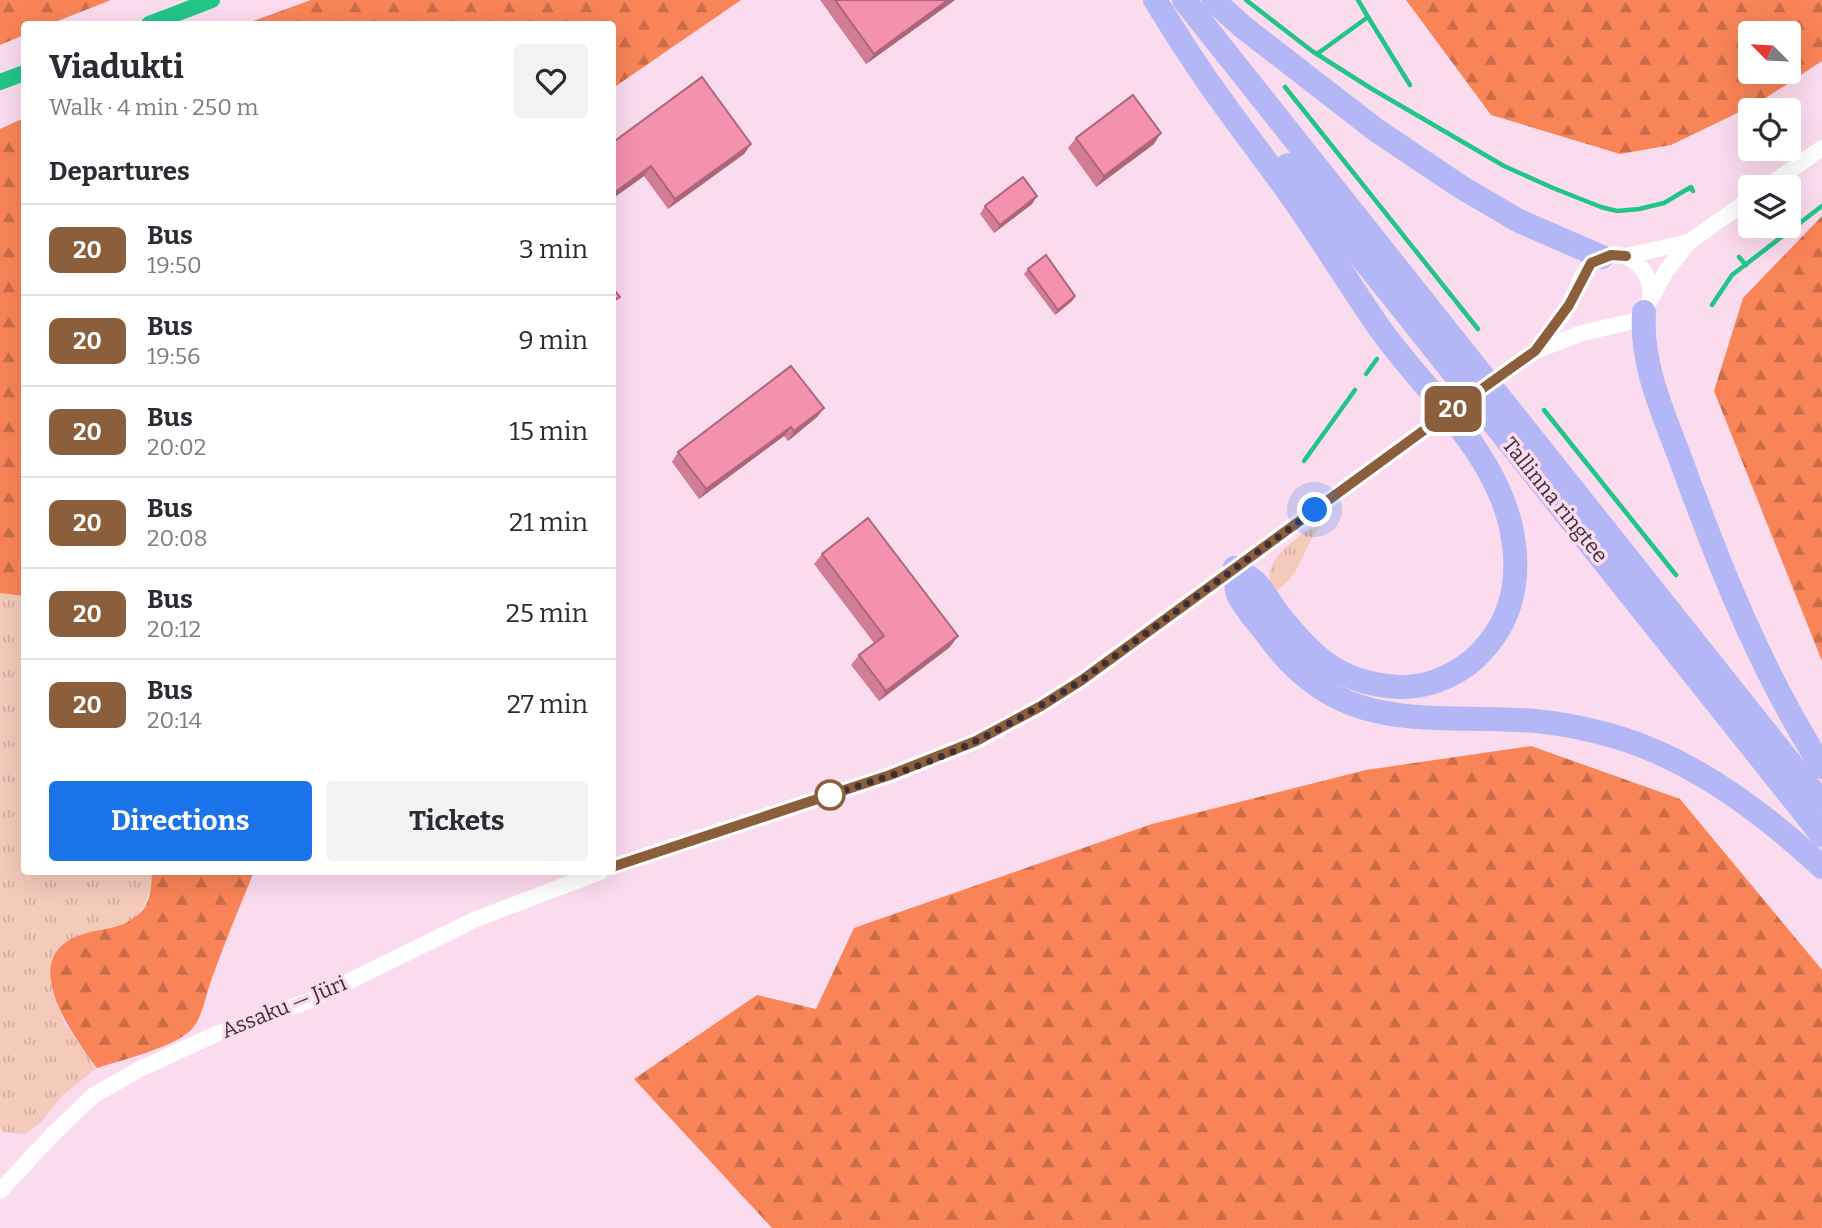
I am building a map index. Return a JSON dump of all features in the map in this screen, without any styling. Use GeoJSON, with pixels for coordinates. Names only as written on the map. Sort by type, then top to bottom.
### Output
{"type":"FeatureCollection","features":[{"type":"Feature","properties":{"kind":"highway"},"geometry":{"type":"LineString","coordinates":[[1156,0],[1210,85],[1293,199],[1379,328],[1471,443],[1494,483],[1510,525],[1516,563],[1513,597],[1489,645],[1464,668],[1414,688],[1370,684],[1351,678],[1322,663],[1298,639],[1257,584],[1235,568]]}},
{"type":"Feature","properties":{"kind":"highway","name":"Tallinna ringtee"},"geometry":{"type":"LineString","coordinates":[[1156,0],[1822,835]]}},
{"type":"Feature","properties":{"kind":"highway","name":"Tallinna ringtee"},"geometry":{"type":"LineString","coordinates":[[1184,0],[1822,803]]}},
{"type":"Feature","properties":{"kind":"highway"},"geometry":{"type":"LineString","coordinates":[[1213,0],[1243,27],[1376,130],[1461,187],[1519,221],[1614,257]]}},
{"type":"Feature","properties":{"kind":"highway"},"geometry":{"type":"LineString","coordinates":[[1647,306],[1643,329],[1654,388],[1700,512],[1742,618],[1768,674],[1822,767]]}},
{"type":"Feature","properties":{"kind":"highway"},"geometry":{"type":"LineString","coordinates":[[1235,568],[1237,594],[1280,653],[1300,673],[1350,704],[1405,718],[1521,720],[1562,725],[1631,742],[1733,794],[1766,818],[1822,867]]}},
{"type":"Feature","properties":{"kind":"street"},"geometry":{"type":"LineString","coordinates":[[1783,175],[1822,148]]}},
{"type":"Feature","properties":{"kind":"street"},"geometry":{"type":"LineString","coordinates":[[616,866],[890,775],[976,741],[1041,706],[1082,680],[1535,351],[1582,333],[1629,324],[1647,306],[1666,271],[1689,242],[1738,207]]}},
{"type":"Feature","properties":{"kind":"street"},"geometry":{"type":"LineString","coordinates":[[1535,351],[1569,305],[1591,263],[1689,242]]}},
{"type":"Feature","properties":{"kind":"street"},"geometry":{"type":"LineString","coordinates":[[1614,257],[1636,262],[1646,272],[1651,286],[1647,306]]}},
{"type":"Feature","properties":{"kind":"street","name":"Assaku — Jüri"},"geometry":{"type":"LineString","coordinates":[[0,1191],[94,1095],[140,1069],[216,1034],[312,999],[474,920],[592,875]]}},
{"type":"Feature","properties":{"kind":"green space"},"geometry":{"type":"Polygon","coordinates":[[[0,0],[111,0],[58,21],[21,21],[21,36],[0,45],[0,0]]]}},
{"type":"Feature","properties":{"kind":"green space"},"geometry":{"type":"Polygon","coordinates":[[[311,0],[741,0],[616,86],[616,21],[253,21],[311,0]]]}},
{"type":"Feature","properties":{"kind":"green space"},"geometry":{"type":"Polygon","coordinates":[[[1406,0],[1822,0],[1822,61],[1801,75],[1801,21],[1738,21],[1738,84],[1787,84],[1766,98],[1738,98],[1738,113],[1671,145],[1620,154],[1491,115],[1406,0]]]}},
{"type":"Feature","properties":{"kind":"green space"},"geometry":{"type":"Polygon","coordinates":[[[21,119],[21,596],[0,593],[0,129],[21,119]]]}},
{"type":"Feature","properties":{"kind":"green space"},"geometry":{"type":"Polygon","coordinates":[[[1822,216],[1822,661],[1714,391],[1743,298],[1822,216]]]}},
{"type":"Feature","properties":{"kind":"green space"},"geometry":{"type":"Polygon","coordinates":[[[1316,524],[1322,524],[1298,568],[1275,592],[1270,581],[1274,562],[1289,544],[1316,524]]]}},
{"type":"Feature","properties":{"kind":"green space"},"geometry":{"type":"Polygon","coordinates":[[[0,593],[21,596],[21,875],[152,875],[146,901],[134,918],[115,928],[86,933],[51,990],[66,1026],[97,1068],[63,1095],[40,1123],[25,1134],[2,1132],[0,593]]]}},
{"type":"Feature","properties":{"kind":"green space"},"geometry":{"type":"Polygon","coordinates":[[[1531,746],[1680,799],[1822,970],[1822,1228],[772,1228],[634,1079],[757,995],[816,1009],[854,928],[1152,824],[1366,770],[1531,746]]]}},
{"type":"Feature","properties":{"kind":"green space"},"geometry":{"type":"Polygon","coordinates":[[[152,875],[253,875],[221,953],[201,1013],[191,1030],[160,1048],[97,1068],[74,1035],[54,995],[50,975],[53,958],[65,943],[87,933],[121,925],[134,918],[144,908],[151,888],[152,875]]]}},
{"type":"Feature","properties":{"kind":"building"},"geometry":{"type":"Polygon","coordinates":[[[835,0],[948,0],[874,54],[835,0]]]}},
{"type":"Feature","properties":{"kind":"building"},"geometry":{"type":"Polygon","coordinates":[[[702,77],[751,144],[675,199],[651,166],[616,192],[616,140],[702,77]]]}},
{"type":"Feature","properties":{"kind":"building"},"geometry":{"type":"Polygon","coordinates":[[[1133,95],[1161,133],[1104,176],[1076,138],[1133,95]]]}},
{"type":"Feature","properties":{"kind":"building"},"geometry":{"type":"Polygon","coordinates":[[[1023,177],[1037,196],[1000,225],[985,206],[1023,177]]]}},
{"type":"Feature","properties":{"kind":"building"},"geometry":{"type":"Polygon","coordinates":[[[1046,255],[1075,296],[1058,310],[1028,269],[1046,255]]]}},
{"type":"Feature","properties":{"kind":"building"},"geometry":{"type":"Polygon","coordinates":[[[791,366],[824,408],[794,431],[791,427],[706,489],[678,452],[791,366]]]}},
{"type":"Feature","properties":{"kind":"building"},"geometry":{"type":"Polygon","coordinates":[[[868,518],[958,636],[886,691],[859,655],[884,636],[822,554],[868,518]]]}},
{"type":"Feature","properties":{"kind":"waterway"},"geometry":{"type":"LineString","coordinates":[[157,21],[212,0]]}},
{"type":"Feature","properties":{"kind":"waterway"},"geometry":{"type":"LineString","coordinates":[[1246,0],[1312,51],[1372,89],[1504,166],[1553,188],[1617,211],[1664,203],[1691,187],[1693,191]]}},
{"type":"Feature","properties":{"kind":"waterway"},"geometry":{"type":"LineString","coordinates":[[1317,54],[1368,17],[1358,0]]}},
{"type":"Feature","properties":{"kind":"waterway"},"geometry":{"type":"LineString","coordinates":[[1368,17],[1410,85]]}},
{"type":"Feature","properties":{"kind":"waterway"},"geometry":{"type":"LineString","coordinates":[[0,82],[21,74]]}},
{"type":"Feature","properties":{"kind":"waterway"},"geometry":{"type":"LineString","coordinates":[[1285,87],[1478,329]]}},
{"type":"Feature","properties":{"kind":"waterway"},"geometry":{"type":"LineString","coordinates":[[1712,305],[1732,275],[1822,206]]}},
{"type":"Feature","properties":{"kind":"waterway"},"geometry":{"type":"LineString","coordinates":[[1739,257],[1746,265]]}},
{"type":"Feature","properties":{"kind":"waterway"},"geometry":{"type":"LineString","coordinates":[[1366,374],[1377,359]]}},
{"type":"Feature","properties":{"kind":"waterway"},"geometry":{"type":"LineString","coordinates":[[1304,461],[1355,390]]}},
{"type":"Feature","properties":{"kind":"waterway"},"geometry":{"type":"LineString","coordinates":[[1544,410],[1676,575]]}},
{"type":"Feature","properties":{"kind":"bus line","name":"20"},"geometry":{"type":"LineString","coordinates":[[616,866],[890,775],[976,741],[1041,706],[1082,680],[1535,351],[1569,305],[1591,263],[1611,255],[1626,256]]}},
{"type":"Feature","properties":{"kind":"route"},"geometry":{"type":"LineString","coordinates":[[830,795],[826,796],[890,775],[976,741],[1041,706],[1082,680],[1315,510]]}}]}
